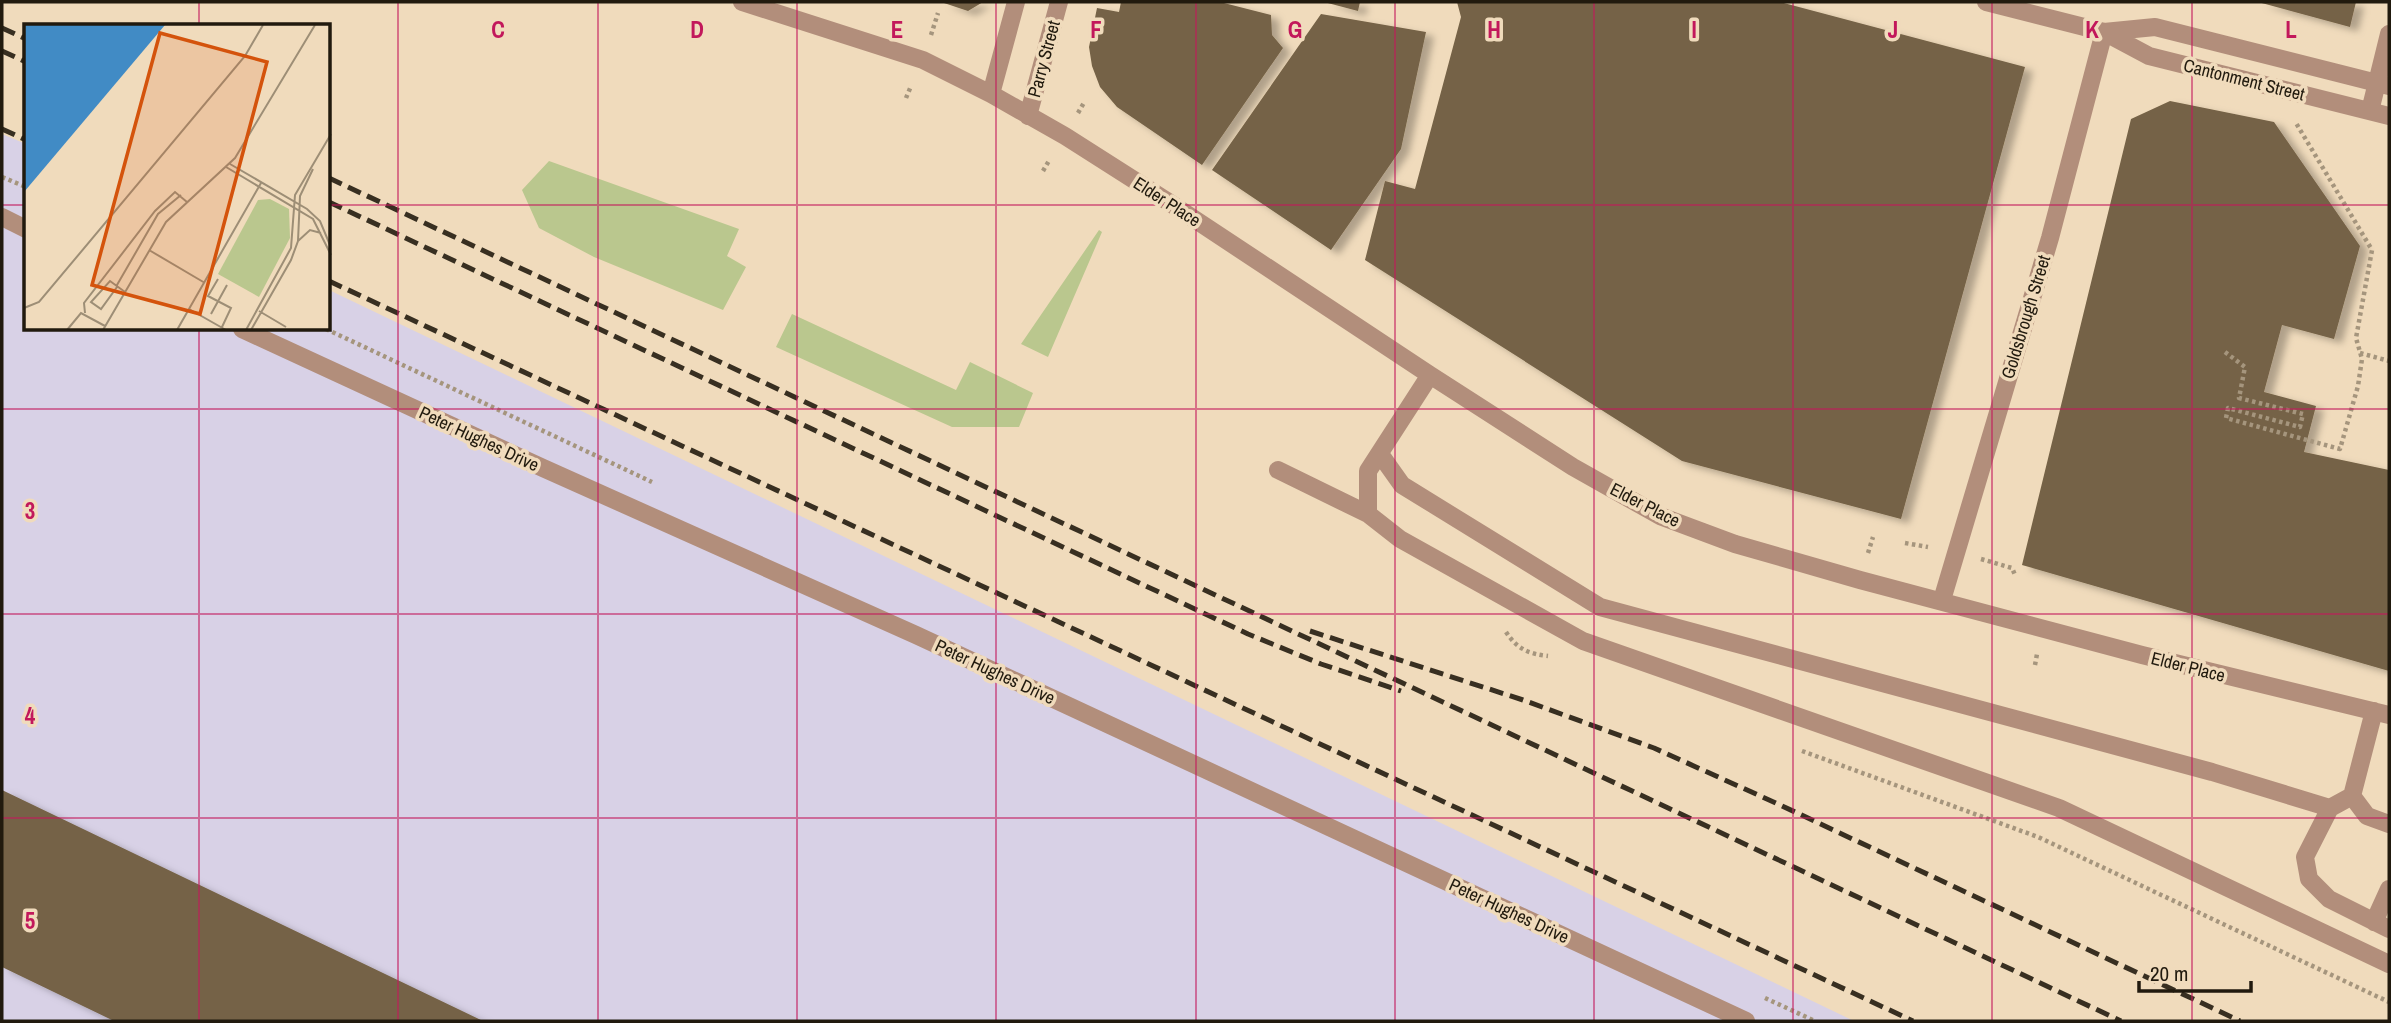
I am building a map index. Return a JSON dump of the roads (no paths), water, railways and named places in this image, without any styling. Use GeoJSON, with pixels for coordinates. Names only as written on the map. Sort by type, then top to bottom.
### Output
{"type":"FeatureCollection","features":[{"type":"Feature","properties":{"kind":"street","name":"Elder Place"},"geometry":{"type":"LineString","coordinates":[[742,2],[923,60],[990,94],[1167,201],[1573,467],[1660,516],[1735,544],[1860,580],[2141,655],[2382,713]]}},
{"type":"Feature","properties":{"kind":"street"},"geometry":{"type":"LineString","coordinates":[[990,94],[1016,2]]}},
{"type":"Feature","properties":{"kind":"street","name":"Parry Street"},"geometry":{"type":"LineString","coordinates":[[1028,117],[1059,2]]}},
{"type":"Feature","properties":{"kind":"street","name":"Cantonment Street"},"geometry":{"type":"LineString","coordinates":[[1986,2],[2104,32],[2149,56],[2389,116]]}},
{"type":"Feature","properties":{"kind":"street","name":"Cantonment Street"},"geometry":{"type":"LineString","coordinates":[[2104,32],[2155,27],[2383,84]]}},
{"type":"Feature","properties":{"kind":"street","name":"Goldsbrough Street"},"geometry":{"type":"LineString","coordinates":[[1942,600],[2050,238],[2104,32]]}},
{"type":"Feature","properties":{"kind":"street"},"geometry":{"type":"LineString","coordinates":[[2370,111],[2383,84],[2389,34]]}},
{"type":"Feature","properties":{"kind":"street"},"geometry":{"type":"LineString","coordinates":[[2,217],[24,228]]}},
{"type":"Feature","properties":{"kind":"street","name":"Peter Hughes Drive"},"geometry":{"type":"LineString","coordinates":[[246,331],[928,641],[1746,1021]]}},
{"type":"Feature","properties":{"kind":"street"},"geometry":{"type":"LineString","coordinates":[[1368,514],[1368,471],[1430,375]]}},
{"type":"Feature","properties":{"kind":"street"},"geometry":{"type":"LineString","coordinates":[[1380,454],[1402,485],[1600,607],[2212,772],[2330,808]]}},
{"type":"Feature","properties":{"kind":"street"},"geometry":{"type":"LineString","coordinates":[[1278,470],[1368,514],[1400,539],[1583,641],[2059,808],[2389,964]]}},
{"type":"Feature","properties":{"kind":"street"},"geometry":{"type":"LineString","coordinates":[[2382,713],[2352,796],[2330,808],[2305,857],[2309,879],[2329,899],[2382,925],[2389,889]]}},
{"type":"Feature","properties":{"kind":"street"},"geometry":{"type":"LineString","coordinates":[[2352,796],[2367,816],[2389,824]]}},
{"type":"Feature","properties":{"kind":"railway"},"geometry":{"type":"LineString","coordinates":[[2,28],[24,38]]}},
{"type":"Feature","properties":{"kind":"railway"},"geometry":{"type":"LineString","coordinates":[[2,51],[24,61]]}},
{"type":"Feature","properties":{"kind":"railway"},"geometry":{"type":"LineString","coordinates":[[2,129],[24,139]]}},
{"type":"Feature","properties":{"kind":"railway"},"geometry":{"type":"LineString","coordinates":[[331,179],[2121,1021]]}},
{"type":"Feature","properties":{"kind":"railway"},"geometry":{"type":"LineString","coordinates":[[331,203],[1248,634],[1321,664],[1401,691]]}},
{"type":"Feature","properties":{"kind":"railway"},"geometry":{"type":"LineString","coordinates":[[331,282],[1913,1021]]}},
{"type":"Feature","properties":{"kind":"railway"},"geometry":{"type":"LineString","coordinates":[[1310,631],[1523,700],[1654,748],[2240,1021]]}}]}
